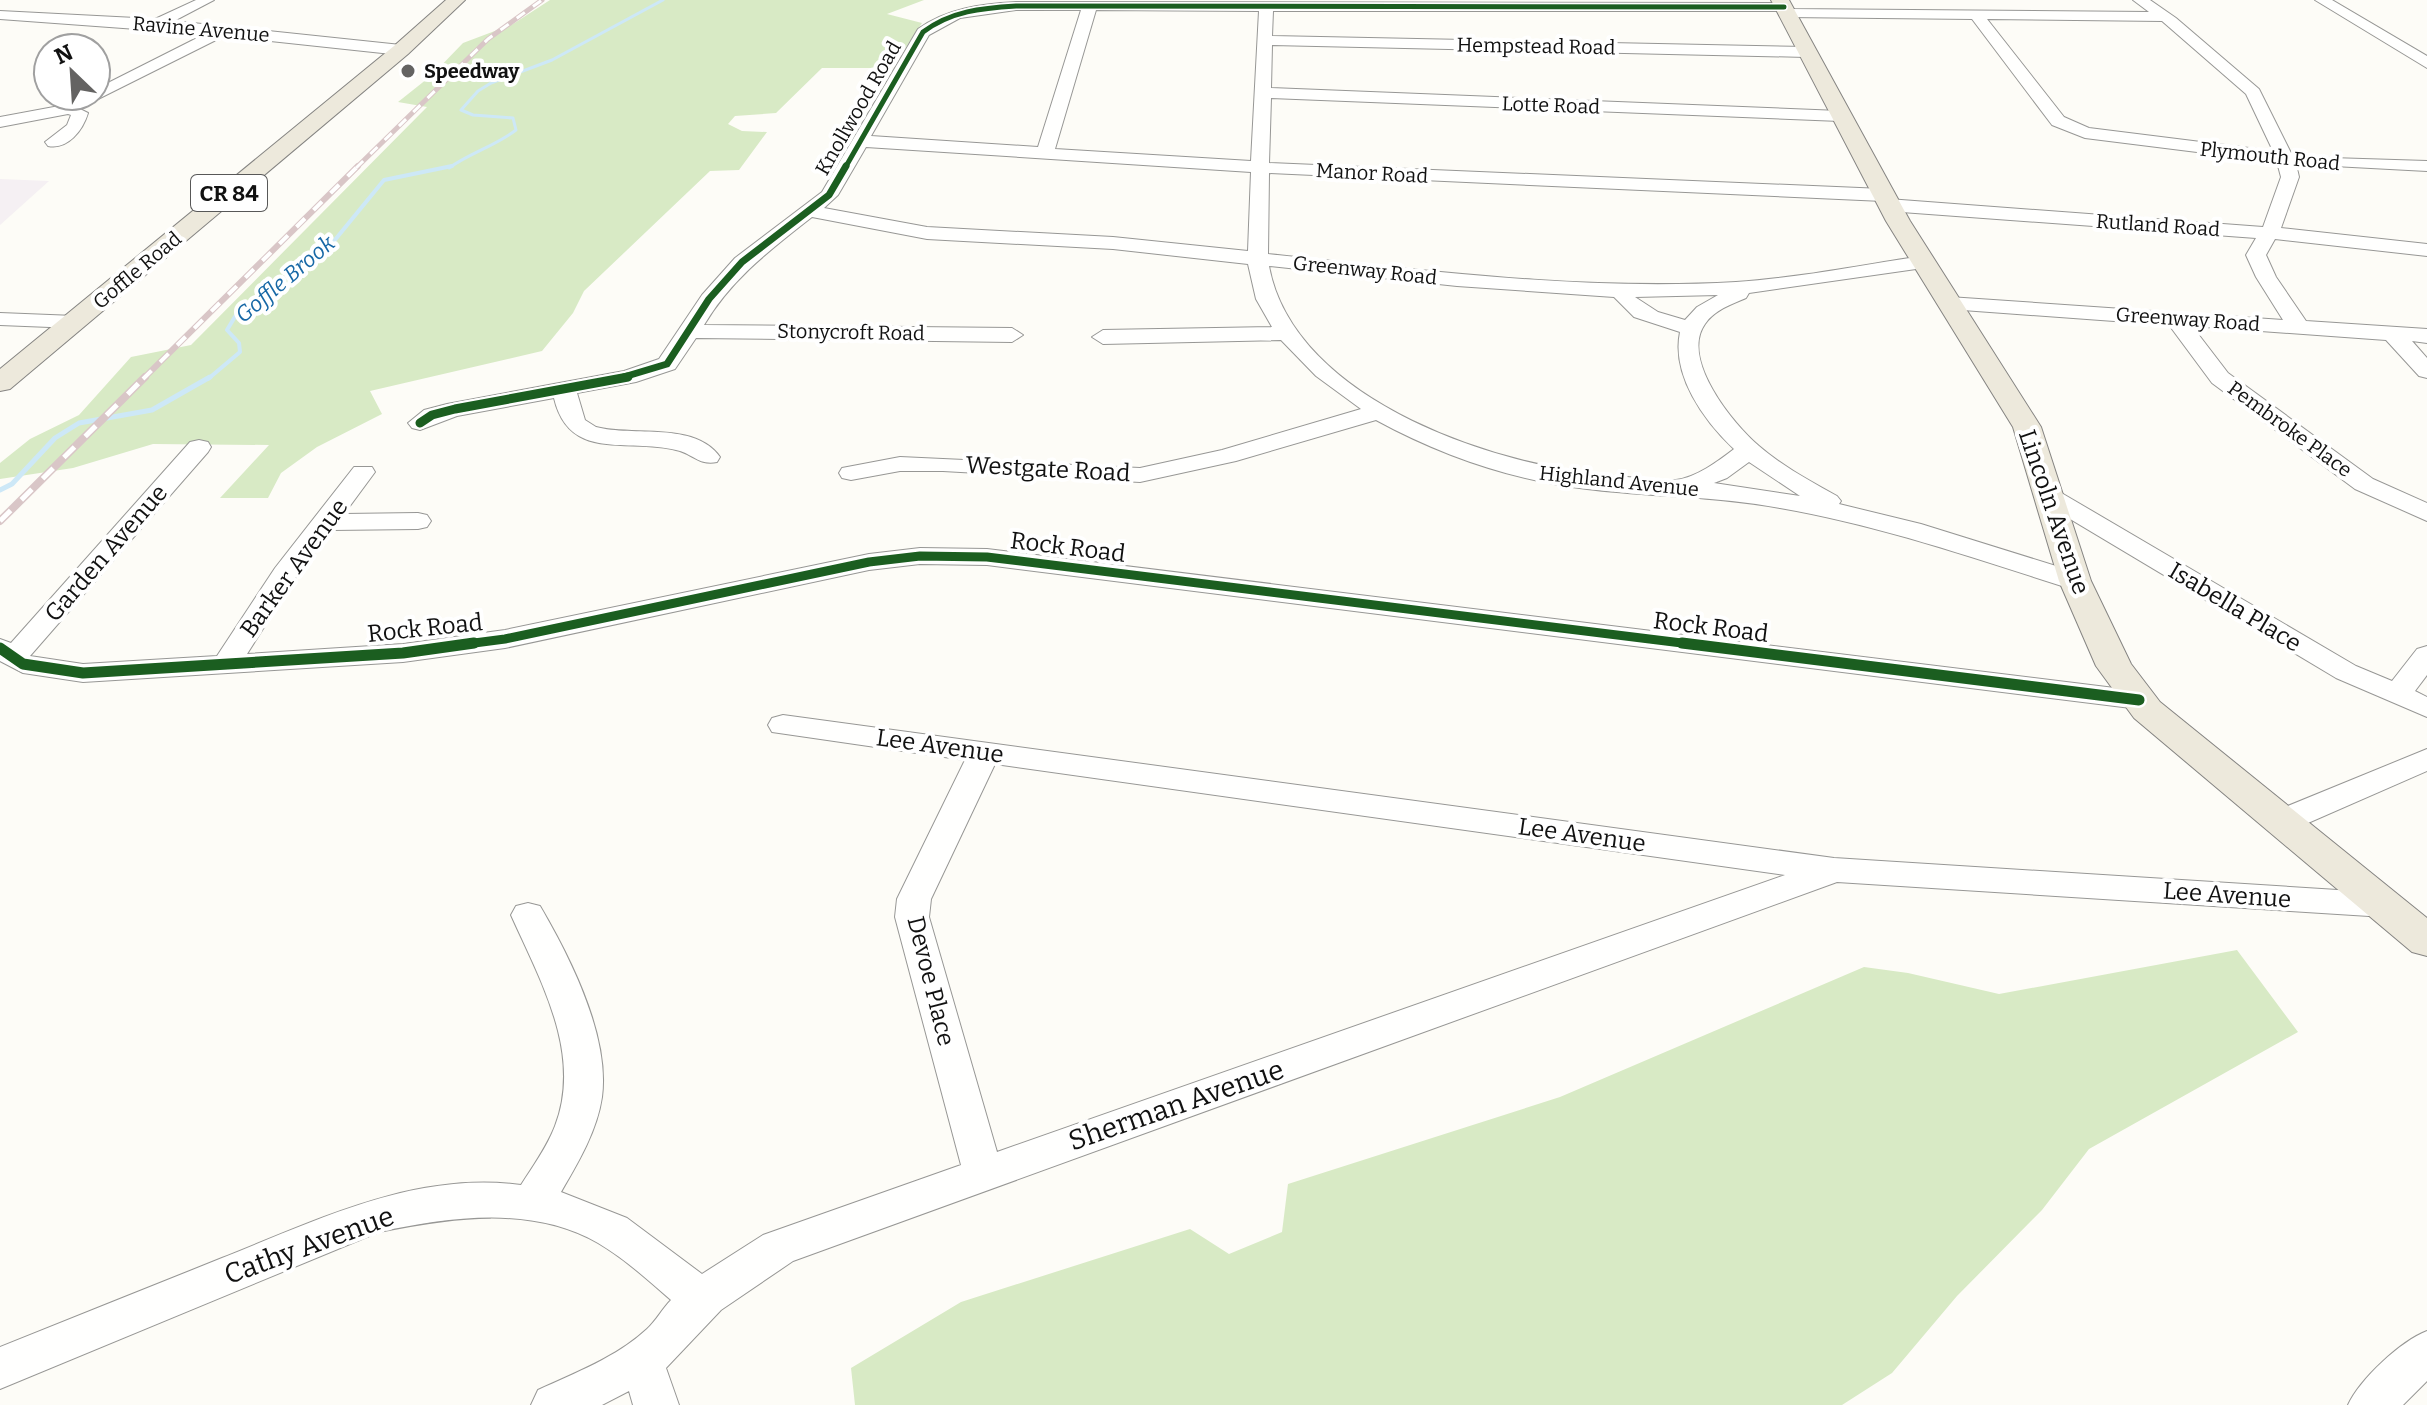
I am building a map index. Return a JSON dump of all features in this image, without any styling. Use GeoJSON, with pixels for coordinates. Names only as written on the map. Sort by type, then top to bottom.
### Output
{"type":"FeatureCollection","features":[{"type":"Feature","properties":{"kind":"main road","name":"Goffle Road"},"geometry":{"type":"LineString","coordinates":[[0,383],[401,50],[456,0]]}},
{"type":"Feature","properties":{"kind":"main road","name":"Lincoln Avenue"},"geometry":{"type":"LineString","coordinates":[[1784,7],[1886,200],[2027,427],[2075,581],[2114,666],[2139,700],[2280,822],[2427,941]]}},
{"type":"Feature","properties":{"kind":"street"},"geometry":{"type":"LineString","coordinates":[[0,14],[29,0]]}},
{"type":"Feature","properties":{"kind":"street"},"geometry":{"type":"LineString","coordinates":[[157,24],[207,0]]}},
{"type":"Feature","properties":{"kind":"street"},"geometry":{"type":"LineString","coordinates":[[2140,0],[2165,17],[2253,92],[2285,158],[2290,177],[2269,233],[2259,245],[2256,255],[2266,277],[2299,327]]}},
{"type":"Feature","properties":{"kind":"street"},"geometry":{"type":"LineString","coordinates":[[2322,0],[2427,63]]}},
{"type":"Feature","properties":{"kind":"street","name":"Knollwood Road"},"geometry":{"type":"LineString","coordinates":[[420,423],[432,415],[455,409],[628,377],[662,367],[671,360],[709,299],[742,262],[821,202],[838,183],[927,28],[944,19],[982,9],[1067,3],[1090,6],[1784,7],[1977,16],[2165,17]]}},
{"type":"Feature","properties":{"kind":"street"},"geometry":{"type":"LineString","coordinates":[[1045,154],[1090,6]]}},
{"type":"Feature","properties":{"kind":"street","name":"Highland Avenue"},"geometry":{"type":"LineString","coordinates":[[1266,6],[1257,258],[1262,293],[1287,333],[1334,379],[1380,411],[1423,435],[1501,465],[1586,482],[1770,498],[1850,514],[2075,581]]}},
{"type":"Feature","properties":{"kind":"street","name":"Ravine Avenue"},"geometry":{"type":"LineString","coordinates":[[0,14],[157,24],[401,50]]}},
{"type":"Feature","properties":{"kind":"street","name":"Plymouth Road"},"geometry":{"type":"LineString","coordinates":[[1977,16],[2058,121],[2085,133],[2113,139],[2285,158],[2360,165],[2427,166]]}},
{"type":"Feature","properties":{"kind":"street"},"geometry":{"type":"LineString","coordinates":[[11,33],[45,18]]}},
{"type":"Feature","properties":{"kind":"street"},"geometry":{"type":"LineString","coordinates":[[112,87],[222,31]]}},
{"type":"Feature","properties":{"kind":"street","name":"Hempstead Road"},"geometry":{"type":"LineString","coordinates":[[1265,40],[1806,52]]}},
{"type":"Feature","properties":{"kind":"street","name":"Lotte Road"},"geometry":{"type":"LineString","coordinates":[[1263,93],[1840,116]]}},
{"type":"Feature","properties":{"kind":"street"},"geometry":{"type":"LineString","coordinates":[[0,122],[54,112]]}},
{"type":"Feature","properties":{"kind":"street"},"geometry":{"type":"LineString","coordinates":[[54,142],[75,128],[80,113],[78,112]]}},
{"type":"Feature","properties":{"kind":"street","name":"Manor Road"},"geometry":{"type":"LineString","coordinates":[[861,141],[1260,168],[1886,200]]}},
{"type":"Feature","properties":{"kind":"street","name":"Rutland Road"},"geometry":{"type":"LineString","coordinates":[[1886,200],[2427,250]]}},
{"type":"Feature","properties":{"kind":"street","name":"Greenway Road"},"geometry":{"type":"LineString","coordinates":[[808,211],[927,233],[1113,243],[1472,281],[1621,291],[1705,290],[1771,284],[1923,262]]}},
{"type":"Feature","properties":{"kind":"street"},"geometry":{"type":"LineString","coordinates":[[1771,284],[1716,304],[1700,315],[1691,328],[1689,351],[1698,382],[1720,419],[1749,450],[1850,514]]}},
{"type":"Feature","properties":{"kind":"street"},"geometry":{"type":"LineString","coordinates":[[1621,291],[1627,305],[1642,314],[1691,328]]}},
{"type":"Feature","properties":{"kind":"street","name":"Greenway Road"},"geometry":{"type":"LineString","coordinates":[[1949,303],[2427,336]]}},
{"type":"Feature","properties":{"kind":"street","name":"Pembroke Place"},"geometry":{"type":"LineString","coordinates":[[2175,318],[2220,378],[2364,484],[2427,513]]}},
{"type":"Feature","properties":{"kind":"street"},"geometry":{"type":"LineString","coordinates":[[0,319],[75,322]]}},
{"type":"Feature","properties":{"kind":"street","name":"Stonycroft Road"},"geometry":{"type":"LineString","coordinates":[[689,332],[1012,335]]}},
{"type":"Feature","properties":{"kind":"street"},"geometry":{"type":"LineString","coordinates":[[1103,337],[1287,333]]}},
{"type":"Feature","properties":{"kind":"street"},"geometry":{"type":"LineString","coordinates":[[2393,334],[2427,371]]}},
{"type":"Feature","properties":{"kind":"street"},"geometry":{"type":"LineString","coordinates":[[564,389],[572,418],[581,428],[599,434],[681,444],[702,451],[708,457]]}},
{"type":"Feature","properties":{"kind":"street","name":"Westgate Road"},"geometry":{"type":"LineString","coordinates":[[851,473],[900,464],[943,464],[1140,475],[1267,446],[1380,411]]}},
{"type":"Feature","properties":{"kind":"street","name":"Garden Avenue"},"geometry":{"type":"LineString","coordinates":[[7,653],[199,447]]}},
{"type":"Feature","properties":{"kind":"street"},"geometry":{"type":"LineString","coordinates":[[1681,488],[1718,473],[1749,450]]}},
{"type":"Feature","properties":{"kind":"street","name":"Barker Avenue"},"geometry":{"type":"LineString","coordinates":[[226,664],[285,574],[363,472]]}},
{"type":"Feature","properties":{"kind":"street","name":"Isabella Place"},"geometry":{"type":"LineString","coordinates":[[2049,496],[2346,672],[2427,708]]}},
{"type":"Feature","properties":{"kind":"street"},"geometry":{"type":"LineString","coordinates":[[327,522],[418,521]]}},
{"type":"Feature","properties":{"kind":"street","name":"Rock Road"},"geometry":{"type":"LineString","coordinates":[[7,653],[39,668],[83,673],[403,653],[475,644],[869,562],[939,556],[987,557],[2139,700]]}},
{"type":"Feature","properties":{"kind":"street"},"geometry":{"type":"LineString","coordinates":[[2397,695],[2427,655]]}},
{"type":"Feature","properties":{"kind":"street","name":"Lee Avenue"},"geometry":{"type":"LineString","coordinates":[[783,725],[1834,870],[2385,905]]}},
{"type":"Feature","properties":{"kind":"street","name":"Devoe Place"},"geometry":{"type":"LineString","coordinates":[[983,1173],[912,917],[914,899],[985,752]]}},
{"type":"Feature","properties":{"kind":"street"},"geometry":{"type":"LineString","coordinates":[[2280,822],[2427,759]]}},
{"type":"Feature","properties":{"kind":"street","name":"Sherman Avenue"},"geometry":{"type":"LineString","coordinates":[[554,1405],[623,1373],[664,1343],[678,1323],[735,1272],[778,1248],[1834,870]]}},
{"type":"Feature","properties":{"kind":"street"},"geometry":{"type":"LineString","coordinates":[[528,915],[569,1009],[584,1062],[582,1101],[576,1122],[532,1204]]}},
{"type":"Feature","properties":{"kind":"street","name":"Cathy Avenue"},"geometry":{"type":"LineString","coordinates":[[0,1368],[375,1215],[426,1204],[481,1200],[532,1204],[596,1222],[618,1234],[702,1300]]}},
{"type":"Feature","properties":{"kind":"street"},"geometry":{"type":"LineString","coordinates":[[2371,1405],[2427,1351]]}},
{"type":"Feature","properties":{"kind":"street"},"geometry":{"type":"LineString","coordinates":[[641,1360],[656,1405]]}},
{"type":"Feature","properties":{"kind":"shaded area"},"geometry":{"type":"Polygon","coordinates":[[[0,179],[49,181],[0,225],[0,179]]]}},
{"type":"Feature","properties":{"kind":"green space"},"geometry":{"type":"Polygon","coordinates":[[[550,0],[924,0],[887,14],[922,23],[892,68],[822,68],[776,113],[735,116],[728,124],[742,131],[767,132],[739,170],[710,171],[584,291],[573,313],[542,351],[370,391],[382,414],[317,447],[281,473],[268,498],[220,498],[269,445],[153,444],[73,468],[0,479],[0,463],[30,439],[79,415],[131,357],[191,345],[427,107],[398,102],[432,75],[463,43],[513,24],[550,0]]]}},
{"type":"Feature","properties":{"kind":"green space"},"geometry":{"type":"Polygon","coordinates":[[[2237,950],[2298,1032],[2089,1149],[2042,1210],[1957,1296],[1892,1373],[1842,1405],[855,1405],[851,1368],[961,1302],[1190,1229],[1229,1254],[1282,1232],[1288,1184],[1560,1097],[1864,967],[1908,973],[1999,994],[2237,950]]]}},
{"type":"Feature","properties":{"kind":"waterway","name":"Goffle Brook"},"geometry":{"type":"LineString","coordinates":[[449,168],[516,130],[513,118],[473,115],[461,110],[478,91],[552,60],[663,0]]}},
{"type":"Feature","properties":{"kind":"waterway","name":"Goffle Brook"},"geometry":{"type":"LineString","coordinates":[[208,379],[240,352],[239,343],[227,330],[236,315],[274,289],[290,273],[301,270],[325,252],[384,180],[452,166]]}},
{"type":"Feature","properties":{"kind":"waterway","name":"Goffle Brook"},"geometry":{"type":"LineString","coordinates":[[0,490],[12,484],[55,438],[79,423],[152,410],[210,377]]}},
{"type":"Feature","properties":{"kind":"railway"},"geometry":{"type":"LineString","coordinates":[[356,168],[488,39],[542,0]]}},
{"type":"Feature","properties":{"kind":"railway"},"geometry":{"type":"LineString","coordinates":[[143,379],[358,166]]}},
{"type":"Feature","properties":{"kind":"railway"},"geometry":{"type":"LineString","coordinates":[[0,521],[145,377]]}},
{"type":"Feature","properties":{"kind":"cycle path"},"geometry":{"type":"LineString","coordinates":[[420,423],[432,415],[455,409],[628,377],[667,364],[709,299],[742,262],[829,195],[923,32],[955,15],[1016,6],[1784,7]]}},
{"type":"Feature","properties":{"kind":"cycle path"},"geometry":{"type":"LineString","coordinates":[[0,648],[23,664],[83,673],[403,653],[505,639],[869,562],[920,556],[987,557],[2139,700]]}},
{"type":"Feature","properties":{"kind":"place","name":"Speedway"},"geometry":{"type":"Point","coordinates":[408,71]}}]}
